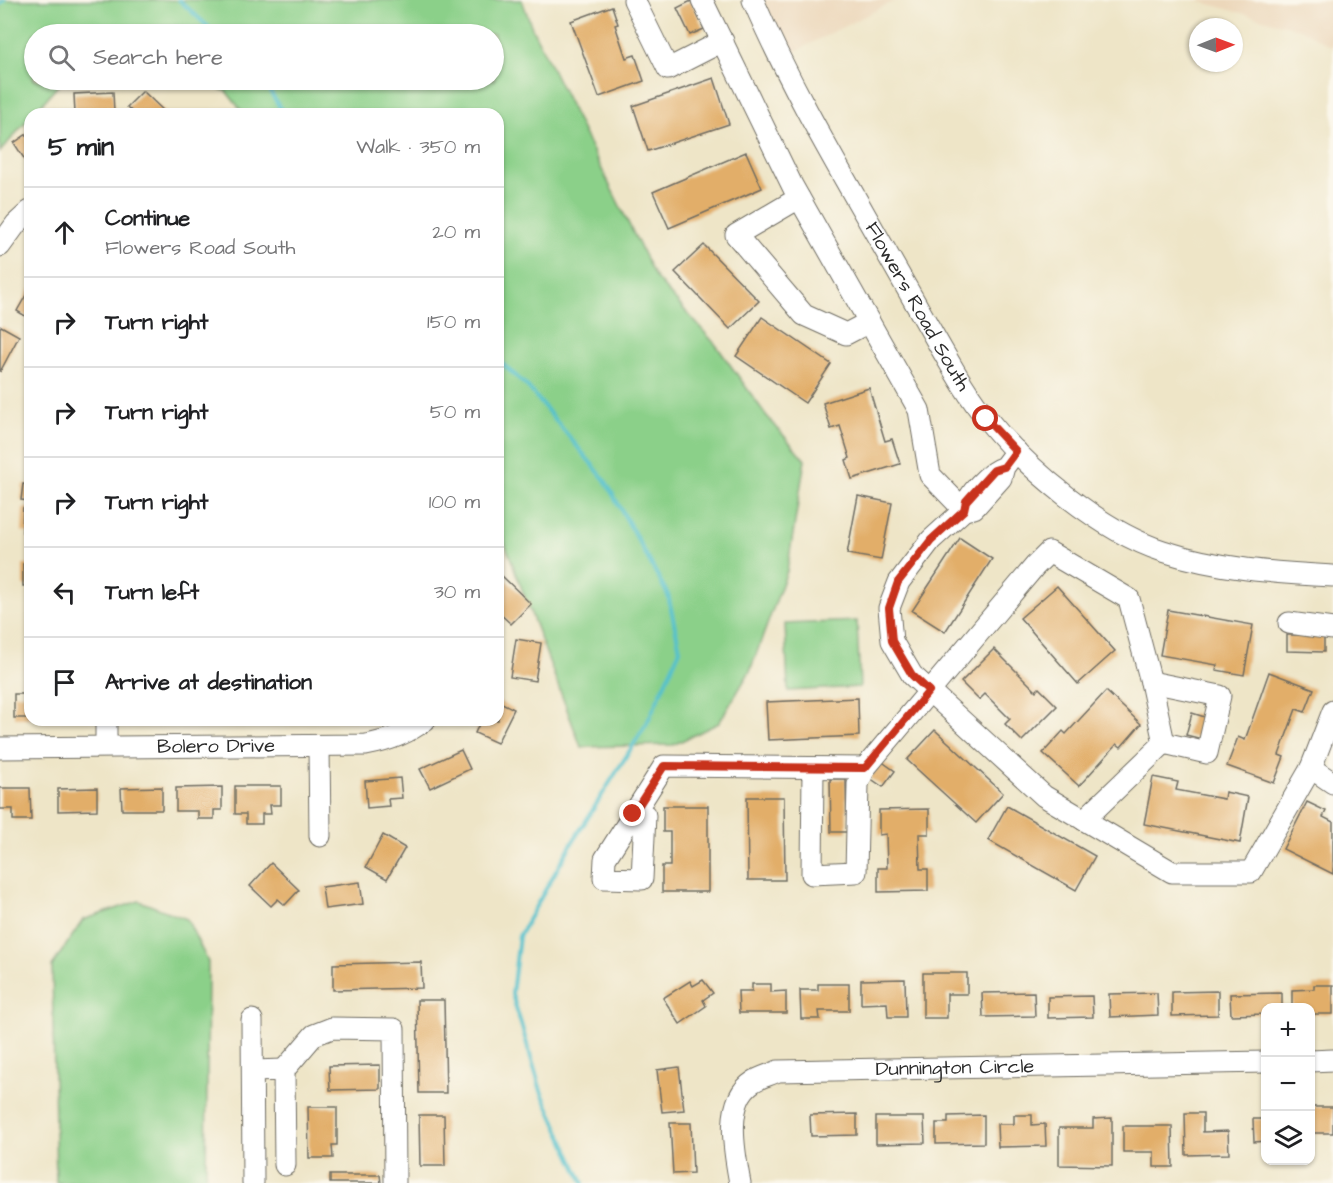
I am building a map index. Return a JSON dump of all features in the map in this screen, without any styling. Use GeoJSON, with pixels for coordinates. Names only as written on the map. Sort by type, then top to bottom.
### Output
{"type":"FeatureCollection","features":[{"type":"Feature","properties":{"kind":"street"},"geometry":{"type":"LineString","coordinates":[[634,0],[668,69],[723,41]]}},
{"type":"Feature","properties":{"kind":"street"},"geometry":{"type":"LineString","coordinates":[[702,0],[800,198],[919,410],[930,475],[958,504]]}},
{"type":"Feature","properties":{"kind":"street","name":"Flowers Road South"},"geometry":{"type":"LineString","coordinates":[[757,1],[775,52],[801,101],[955,372],[986,419],[1004,463],[1079,505],[1123,533],[1161,550],[1238,569],[1333,576]]}},
{"type":"Feature","properties":{"kind":"street"},"geometry":{"type":"LineString","coordinates":[[800,198],[736,236],[804,315],[846,334],[869,322]]}},
{"type":"Feature","properties":{"kind":"street"},"geometry":{"type":"LineString","coordinates":[[0,246],[24,217]]}},
{"type":"Feature","properties":{"kind":"street"},"geometry":{"type":"LineString","coordinates":[[1004,463],[984,468],[898,582],[889,608],[892,641],[912,675],[1044,796],[1172,872],[1251,872],[1311,768],[1333,711]]}},
{"type":"Feature","properties":{"kind":"street"},"geometry":{"type":"LineString","coordinates":[[813,768],[812,873],[856,872],[858,784],[865,768],[1049,552],[1129,599],[1164,743]]}},
{"type":"Feature","properties":{"kind":"street"},"geometry":{"type":"LineString","coordinates":[[1289,623],[1333,629]]}},
{"type":"Feature","properties":{"kind":"street"},"geometry":{"type":"LineString","coordinates":[[1151,682],[1220,696],[1207,753],[1164,743]]}},
{"type":"Feature","properties":{"kind":"street"},"geometry":{"type":"LineString","coordinates":[[105,726],[106,746]]}},
{"type":"Feature","properties":{"kind":"street","name":"Bolero Drive"},"geometry":{"type":"LineString","coordinates":[[0,748],[366,745],[386,741],[416,726]]}},
{"type":"Feature","properties":{"kind":"street"},"geometry":{"type":"LineString","coordinates":[[1084,820],[1164,743]]}},
{"type":"Feature","properties":{"kind":"street"},"geometry":{"type":"LineString","coordinates":[[319,746],[320,836]]}},
{"type":"Feature","properties":{"kind":"street"},"geometry":{"type":"LineString","coordinates":[[633,814],[664,766],[865,768]]}},
{"type":"Feature","properties":{"kind":"street"},"geometry":{"type":"LineString","coordinates":[[1311,768],[1333,783]]}},
{"type":"Feature","properties":{"kind":"street"},"geometry":{"type":"LineString","coordinates":[[252,1020],[253,1183]]}},
{"type":"Feature","properties":{"kind":"street"},"geometry":{"type":"LineString","coordinates":[[285,1165],[284,1070],[314,1035],[332,1028],[394,1029],[395,1183]]}},
{"type":"Feature","properties":{"kind":"street"},"geometry":{"type":"LineString","coordinates":[[1315,1061],[1333,1060]]}},
{"type":"Feature","properties":{"kind":"street","name":"Dunnington Circle"},"geometry":{"type":"LineString","coordinates":[[740,1183],[735,1151],[734,1118],[739,1098],[751,1083],[778,1071],[1261,1062]]}},
{"type":"Feature","properties":{"kind":"street"},"geometry":{"type":"LineString","coordinates":[[253,1071],[284,1070]]}},
{"type":"Feature","properties":{"kind":"shaded area"},"geometry":{"type":"Polygon","coordinates":[[[756,0],[896,0],[784,57],[756,0]]]}},
{"type":"Feature","properties":{"kind":"shaded area"},"geometry":{"type":"Polygon","coordinates":[[[1195,0],[1333,0],[1333,47],[1302,30],[1195,0]]]}},
{"type":"Feature","properties":{"kind":"green space"},"geometry":{"type":"Polygon","coordinates":[[[0,0],[522,0],[532,28],[655,277],[716,345],[766,415],[805,460],[787,571],[750,671],[719,723],[673,745],[581,747],[504,541],[504,108],[239,108],[223,90],[504,90],[504,24],[24,24],[24,90],[54,90],[38,108],[24,108],[24,124],[0,152],[0,0]]]}},
{"type":"Feature","properties":{"kind":"green space"},"geometry":{"type":"Polygon","coordinates":[[[857,621],[860,687],[788,691],[785,624],[857,621]]]}},
{"type":"Feature","properties":{"kind":"green space"},"geometry":{"type":"Polygon","coordinates":[[[139,901],[187,919],[208,962],[206,1183],[56,1183],[52,966],[83,920],[139,901]]]}},
{"type":"Feature","properties":{"kind":"building"},"geometry":{"type":"Polygon","coordinates":[[[691,1],[704,29],[690,35],[677,8],[691,1]]]}},
{"type":"Feature","properties":{"kind":"building"},"geometry":{"type":"Polygon","coordinates":[[[612,6],[618,24],[615,25],[626,58],[635,55],[644,81],[599,97],[571,21],[612,6]]]}},
{"type":"Feature","properties":{"kind":"building"},"geometry":{"type":"Polygon","coordinates":[[[714,78],[729,124],[648,151],[633,106],[714,78]]]}},
{"type":"Feature","properties":{"kind":"building"},"geometry":{"type":"Polygon","coordinates":[[[143,91],[161,108],[128,108],[143,91]]]}},
{"type":"Feature","properties":{"kind":"building"},"geometry":{"type":"Polygon","coordinates":[[[113,92],[114,108],[75,108],[74,94],[113,92]]]}},
{"type":"Feature","properties":{"kind":"building"},"geometry":{"type":"Polygon","coordinates":[[[24,136],[24,158],[14,143],[24,136]]]}},
{"type":"Feature","properties":{"kind":"building"},"geometry":{"type":"Polygon","coordinates":[[[746,152],[762,188],[669,228],[653,192],[746,152]]]}},
{"type":"Feature","properties":{"kind":"building"},"geometry":{"type":"Polygon","coordinates":[[[704,245],[759,301],[730,329],[675,272],[704,245]]]}},
{"type":"Feature","properties":{"kind":"building"},"geometry":{"type":"Polygon","coordinates":[[[24,299],[24,315],[17,311],[24,299]]]}},
{"type":"Feature","properties":{"kind":"building"},"geometry":{"type":"Polygon","coordinates":[[[762,317],[831,364],[805,403],[736,356],[762,317]]]}},
{"type":"Feature","properties":{"kind":"building"},"geometry":{"type":"Polygon","coordinates":[[[1,326],[19,336],[0,372],[0,328],[1,326]]]}},
{"type":"Feature","properties":{"kind":"building"},"geometry":{"type":"Polygon","coordinates":[[[869,388],[885,441],[892,439],[900,464],[852,479],[846,460],[850,458],[840,426],[831,429],[823,403],[869,388]]]}},
{"type":"Feature","properties":{"kind":"building"},"geometry":{"type":"Polygon","coordinates":[[[23,484],[24,484],[24,500],[21,500],[23,484]]]}},
{"type":"Feature","properties":{"kind":"building"},"geometry":{"type":"Polygon","coordinates":[[[858,496],[892,503],[881,560],[847,554],[858,496]]]}},
{"type":"Feature","properties":{"kind":"building"},"geometry":{"type":"Polygon","coordinates":[[[23,508],[24,508],[24,532],[22,532],[23,508]]]}},
{"type":"Feature","properties":{"kind":"building"},"geometry":{"type":"Polygon","coordinates":[[[960,538],[992,559],[945,632],[912,611],[960,538]]]}},
{"type":"Feature","properties":{"kind":"building"},"geometry":{"type":"Polygon","coordinates":[[[504,578],[531,604],[511,624],[504,618],[504,578]]]}},
{"type":"Feature","properties":{"kind":"building"},"geometry":{"type":"Polygon","coordinates":[[[1057,586],[1115,651],[1078,684],[1020,618],[1057,586]]]}},
{"type":"Feature","properties":{"kind":"building"},"geometry":{"type":"Polygon","coordinates":[[[1168,610],[1253,625],[1244,675],[1216,670],[1217,665],[1160,655],[1168,610]]]}},
{"type":"Feature","properties":{"kind":"building"},"geometry":{"type":"Polygon","coordinates":[[[1287,635],[1324,635],[1324,652],[1287,651],[1287,635]]]}},
{"type":"Feature","properties":{"kind":"building"},"geometry":{"type":"Polygon","coordinates":[[[516,639],[541,643],[535,681],[510,677],[516,639]]]}},
{"type":"Feature","properties":{"kind":"building"},"geometry":{"type":"Polygon","coordinates":[[[994,649],[1036,691],[1039,688],[1057,706],[1022,741],[1005,724],[1010,719],[985,694],[979,700],[961,682],[994,649]]]}},
{"type":"Feature","properties":{"kind":"building"},"geometry":{"type":"Polygon","coordinates":[[[1269,672],[1314,689],[1305,712],[1296,709],[1279,755],[1284,757],[1274,783],[1227,766],[1238,737],[1245,740],[1269,672]]]}},
{"type":"Feature","properties":{"kind":"building"},"geometry":{"type":"Polygon","coordinates":[[[1106,691],[1141,724],[1121,747],[1117,744],[1079,786],[1043,753],[1063,731],[1066,734],[1106,691]]]}},
{"type":"Feature","properties":{"kind":"building"},"geometry":{"type":"Polygon","coordinates":[[[14,694],[24,694],[24,718],[14,718],[14,694]]]}},
{"type":"Feature","properties":{"kind":"building"},"geometry":{"type":"Polygon","coordinates":[[[858,698],[859,736],[768,740],[766,702],[858,698]]]}},
{"type":"Feature","properties":{"kind":"building"},"geometry":{"type":"Polygon","coordinates":[[[504,704],[514,709],[497,743],[475,733],[478,726],[504,726],[504,704]]]}},
{"type":"Feature","properties":{"kind":"building"},"geometry":{"type":"Polygon","coordinates":[[[1192,713],[1208,718],[1202,739],[1186,735],[1192,713]]]}},
{"type":"Feature","properties":{"kind":"building"},"geometry":{"type":"Polygon","coordinates":[[[935,730],[1003,793],[976,823],[907,760],[935,730]]]}},
{"type":"Feature","properties":{"kind":"building"},"geometry":{"type":"Polygon","coordinates":[[[461,750],[470,769],[430,788],[420,769],[461,750]]]}},
{"type":"Feature","properties":{"kind":"building"},"geometry":{"type":"Polygon","coordinates":[[[881,761],[895,771],[883,787],[870,778],[881,761]]]}},
{"type":"Feature","properties":{"kind":"building"},"geometry":{"type":"Polygon","coordinates":[[[1153,777],[1178,782],[1176,790],[1224,799],[1225,792],[1248,797],[1240,843],[1144,824],[1153,777]]]}},
{"type":"Feature","properties":{"kind":"building"},"geometry":{"type":"Polygon","coordinates":[[[400,778],[402,798],[388,799],[389,806],[367,808],[365,781],[400,778]]]}},
{"type":"Feature","properties":{"kind":"building"},"geometry":{"type":"Polygon","coordinates":[[[830,779],[846,779],[847,832],[831,832],[830,779]]]}},
{"type":"Feature","properties":{"kind":"building"},"geometry":{"type":"Polygon","coordinates":[[[235,786],[281,786],[281,805],[270,805],[271,814],[262,814],[262,824],[246,824],[246,814],[235,814],[235,786]]]}},
{"type":"Feature","properties":{"kind":"building"},"geometry":{"type":"Polygon","coordinates":[[[162,787],[162,810],[122,810],[121,788],[162,787]]]}},
{"type":"Feature","properties":{"kind":"building"},"geometry":{"type":"Polygon","coordinates":[[[222,787],[222,810],[214,810],[214,819],[198,819],[198,811],[176,811],[176,788],[222,787]]]}},
{"type":"Feature","properties":{"kind":"building"},"geometry":{"type":"Polygon","coordinates":[[[0,788],[30,788],[31,820],[13,820],[13,809],[0,809],[0,788]]]}},
{"type":"Feature","properties":{"kind":"building"},"geometry":{"type":"Polygon","coordinates":[[[97,788],[97,810],[58,811],[58,789],[97,788]]]}},
{"type":"Feature","properties":{"kind":"building"},"geometry":{"type":"Polygon","coordinates":[[[747,797],[784,797],[785,880],[748,880],[747,797]]]}},
{"type":"Feature","properties":{"kind":"building"},"geometry":{"type":"Polygon","coordinates":[[[1307,802],[1326,811],[1323,817],[1333,822],[1333,874],[1283,849],[1307,802]]]}},
{"type":"Feature","properties":{"kind":"building"},"geometry":{"type":"Polygon","coordinates":[[[663,806],[708,806],[708,892],[662,892],[662,866],[670,866],[670,832],[663,832],[663,806]]]}},
{"type":"Feature","properties":{"kind":"building"},"geometry":{"type":"Polygon","coordinates":[[[1007,806],[1095,856],[1076,890],[988,840],[1007,806]]]}},
{"type":"Feature","properties":{"kind":"building"},"geometry":{"type":"Polygon","coordinates":[[[929,809],[929,834],[919,834],[920,869],[928,869],[928,891],[878,892],[878,868],[887,868],[886,834],[879,835],[879,810],[929,809]]]}},
{"type":"Feature","properties":{"kind":"building"},"geometry":{"type":"Polygon","coordinates":[[[383,835],[405,848],[387,879],[366,867],[383,835]]]}},
{"type":"Feature","properties":{"kind":"building"},"geometry":{"type":"Polygon","coordinates":[[[271,863],[299,890],[285,905],[278,899],[271,906],[250,886],[271,863]]]}},
{"type":"Feature","properties":{"kind":"building"},"geometry":{"type":"Polygon","coordinates":[[[360,882],[363,904],[325,909],[322,887],[360,882]]]}},
{"type":"Feature","properties":{"kind":"building"},"geometry":{"type":"Polygon","coordinates":[[[421,962],[422,988],[333,990],[333,964],[421,962]]]}},
{"type":"Feature","properties":{"kind":"building"},"geometry":{"type":"Polygon","coordinates":[[[923,973],[967,973],[967,994],[947,994],[947,1018],[923,1018],[923,973]]]}},
{"type":"Feature","properties":{"kind":"building"},"geometry":{"type":"Polygon","coordinates":[[[905,979],[906,1017],[888,1017],[887,1003],[861,1004],[861,980],[905,979]]]}},
{"type":"Feature","properties":{"kind":"building"},"geometry":{"type":"Polygon","coordinates":[[[703,980],[713,993],[703,1000],[706,1006],[680,1024],[663,998],[690,981],[693,986],[703,980]]]}},
{"type":"Feature","properties":{"kind":"building"},"geometry":{"type":"Polygon","coordinates":[[[752,984],[771,984],[771,992],[786,991],[786,1013],[739,1013],[738,991],[752,991],[752,984]]]}},
{"type":"Feature","properties":{"kind":"building"},"geometry":{"type":"Polygon","coordinates":[[[818,984],[849,984],[849,1011],[819,1011],[820,1019],[801,1019],[800,990],[818,990],[818,984]]]}},
{"type":"Feature","properties":{"kind":"building"},"geometry":{"type":"Polygon","coordinates":[[[1314,985],[1333,985],[1333,1014],[1315,1014],[1315,1003],[1292,1003],[1292,990],[1314,989],[1314,985]]]}},
{"type":"Feature","properties":{"kind":"building"},"geometry":{"type":"Polygon","coordinates":[[[1218,991],[1218,1015],[1172,1016],[1172,992],[1218,991]]]}},
{"type":"Feature","properties":{"kind":"building"},"geometry":{"type":"Polygon","coordinates":[[[1034,992],[1035,1016],[983,1017],[982,993],[1034,992]]]}},
{"type":"Feature","properties":{"kind":"building"},"geometry":{"type":"Polygon","coordinates":[[[1157,993],[1158,1015],[1110,1017],[1109,994],[1157,993]]]}},
{"type":"Feature","properties":{"kind":"building"},"geometry":{"type":"Polygon","coordinates":[[[1282,993],[1282,1003],[1261,1003],[1261,1014],[1231,1015],[1230,994],[1282,993]]]}},
{"type":"Feature","properties":{"kind":"building"},"geometry":{"type":"Polygon","coordinates":[[[1092,996],[1093,1017],[1048,1018],[1048,997],[1092,996]]]}},
{"type":"Feature","properties":{"kind":"building"},"geometry":{"type":"Polygon","coordinates":[[[417,1000],[444,1000],[446,1093],[419,1093],[417,1000]]]}},
{"type":"Feature","properties":{"kind":"building"},"geometry":{"type":"Polygon","coordinates":[[[380,1065],[380,1089],[330,1090],[329,1066],[380,1065]]]}},
{"type":"Feature","properties":{"kind":"building"},"geometry":{"type":"Polygon","coordinates":[[[679,1067],[684,1110],[662,1112],[657,1070],[679,1067]]]}},
{"type":"Feature","properties":{"kind":"building"},"geometry":{"type":"Polygon","coordinates":[[[308,1107],[337,1107],[337,1145],[332,1145],[333,1158],[309,1158],[308,1107]]]}},
{"type":"Feature","properties":{"kind":"building"},"geometry":{"type":"Polygon","coordinates":[[[1315,1107],[1333,1107],[1333,1133],[1315,1133],[1315,1107]]]}},
{"type":"Feature","properties":{"kind":"building"},"geometry":{"type":"Polygon","coordinates":[[[1185,1113],[1203,1113],[1203,1132],[1228,1131],[1229,1154],[1186,1155],[1185,1113]]]}},
{"type":"Feature","properties":{"kind":"building"},"geometry":{"type":"Polygon","coordinates":[[[857,1114],[857,1135],[811,1136],[810,1115],[857,1114]]]}},
{"type":"Feature","properties":{"kind":"building"},"geometry":{"type":"Polygon","coordinates":[[[419,1115],[444,1115],[445,1166],[420,1166],[419,1115]]]}},
{"type":"Feature","properties":{"kind":"building"},"geometry":{"type":"Polygon","coordinates":[[[984,1115],[984,1143],[936,1144],[936,1123],[948,1123],[948,1116],[984,1115]]]}},
{"type":"Feature","properties":{"kind":"building"},"geometry":{"type":"Polygon","coordinates":[[[1014,1115],[1032,1115],[1032,1125],[1045,1124],[1046,1146],[998,1147],[997,1124],[1014,1124],[1014,1115]]]}},
{"type":"Feature","properties":{"kind":"building"},"geometry":{"type":"Polygon","coordinates":[[[876,1117],[924,1117],[925,1143],[876,1144],[876,1117]]]}},
{"type":"Feature","properties":{"kind":"building"},"geometry":{"type":"Polygon","coordinates":[[[1112,1118],[1112,1166],[1059,1165],[1059,1128],[1093,1128],[1093,1119],[1112,1118]]]}},
{"type":"Feature","properties":{"kind":"building"},"geometry":{"type":"Polygon","coordinates":[[[1253,1119],[1261,1119],[1261,1141],[1254,1142],[1253,1119]]]}},
{"type":"Feature","properties":{"kind":"building"},"geometry":{"type":"Polygon","coordinates":[[[670,1123],[691,1123],[693,1173],[673,1174],[670,1123]]]}},
{"type":"Feature","properties":{"kind":"building"},"geometry":{"type":"Polygon","coordinates":[[[1123,1126],[1172,1126],[1173,1167],[1154,1167],[1154,1152],[1123,1152],[1123,1126]]]}},
{"type":"Feature","properties":{"kind":"building"},"geometry":{"type":"Polygon","coordinates":[[[330,1175],[380,1175],[381,1183],[330,1183],[330,1175]]]}},
{"type":"Feature","properties":{"kind":"waterway"},"geometry":{"type":"LineString","coordinates":[[0,4],[4,0]]}},
{"type":"Feature","properties":{"kind":"waterway"},"geometry":{"type":"LineString","coordinates":[[179,0],[205,24]]}},
{"type":"Feature","properties":{"kind":"waterway"},"geometry":{"type":"LineString","coordinates":[[269,90],[280,108]]}},
{"type":"Feature","properties":{"kind":"waterway"},"geometry":{"type":"LineString","coordinates":[[504,365],[527,386],[605,480],[668,595],[680,650],[647,723],[572,843],[519,936],[512,994],[541,1091],[583,1183]]}},
{"type":"Feature","properties":{"kind":"route"},"geometry":{"type":"LineString","coordinates":[[633,814],[664,766],[865,768],[929,691],[912,675],[892,641],[889,608],[898,582],[931,540],[964,510],[966,501],[994,470],[1004,467],[1016,451],[986,419]]}}]}
